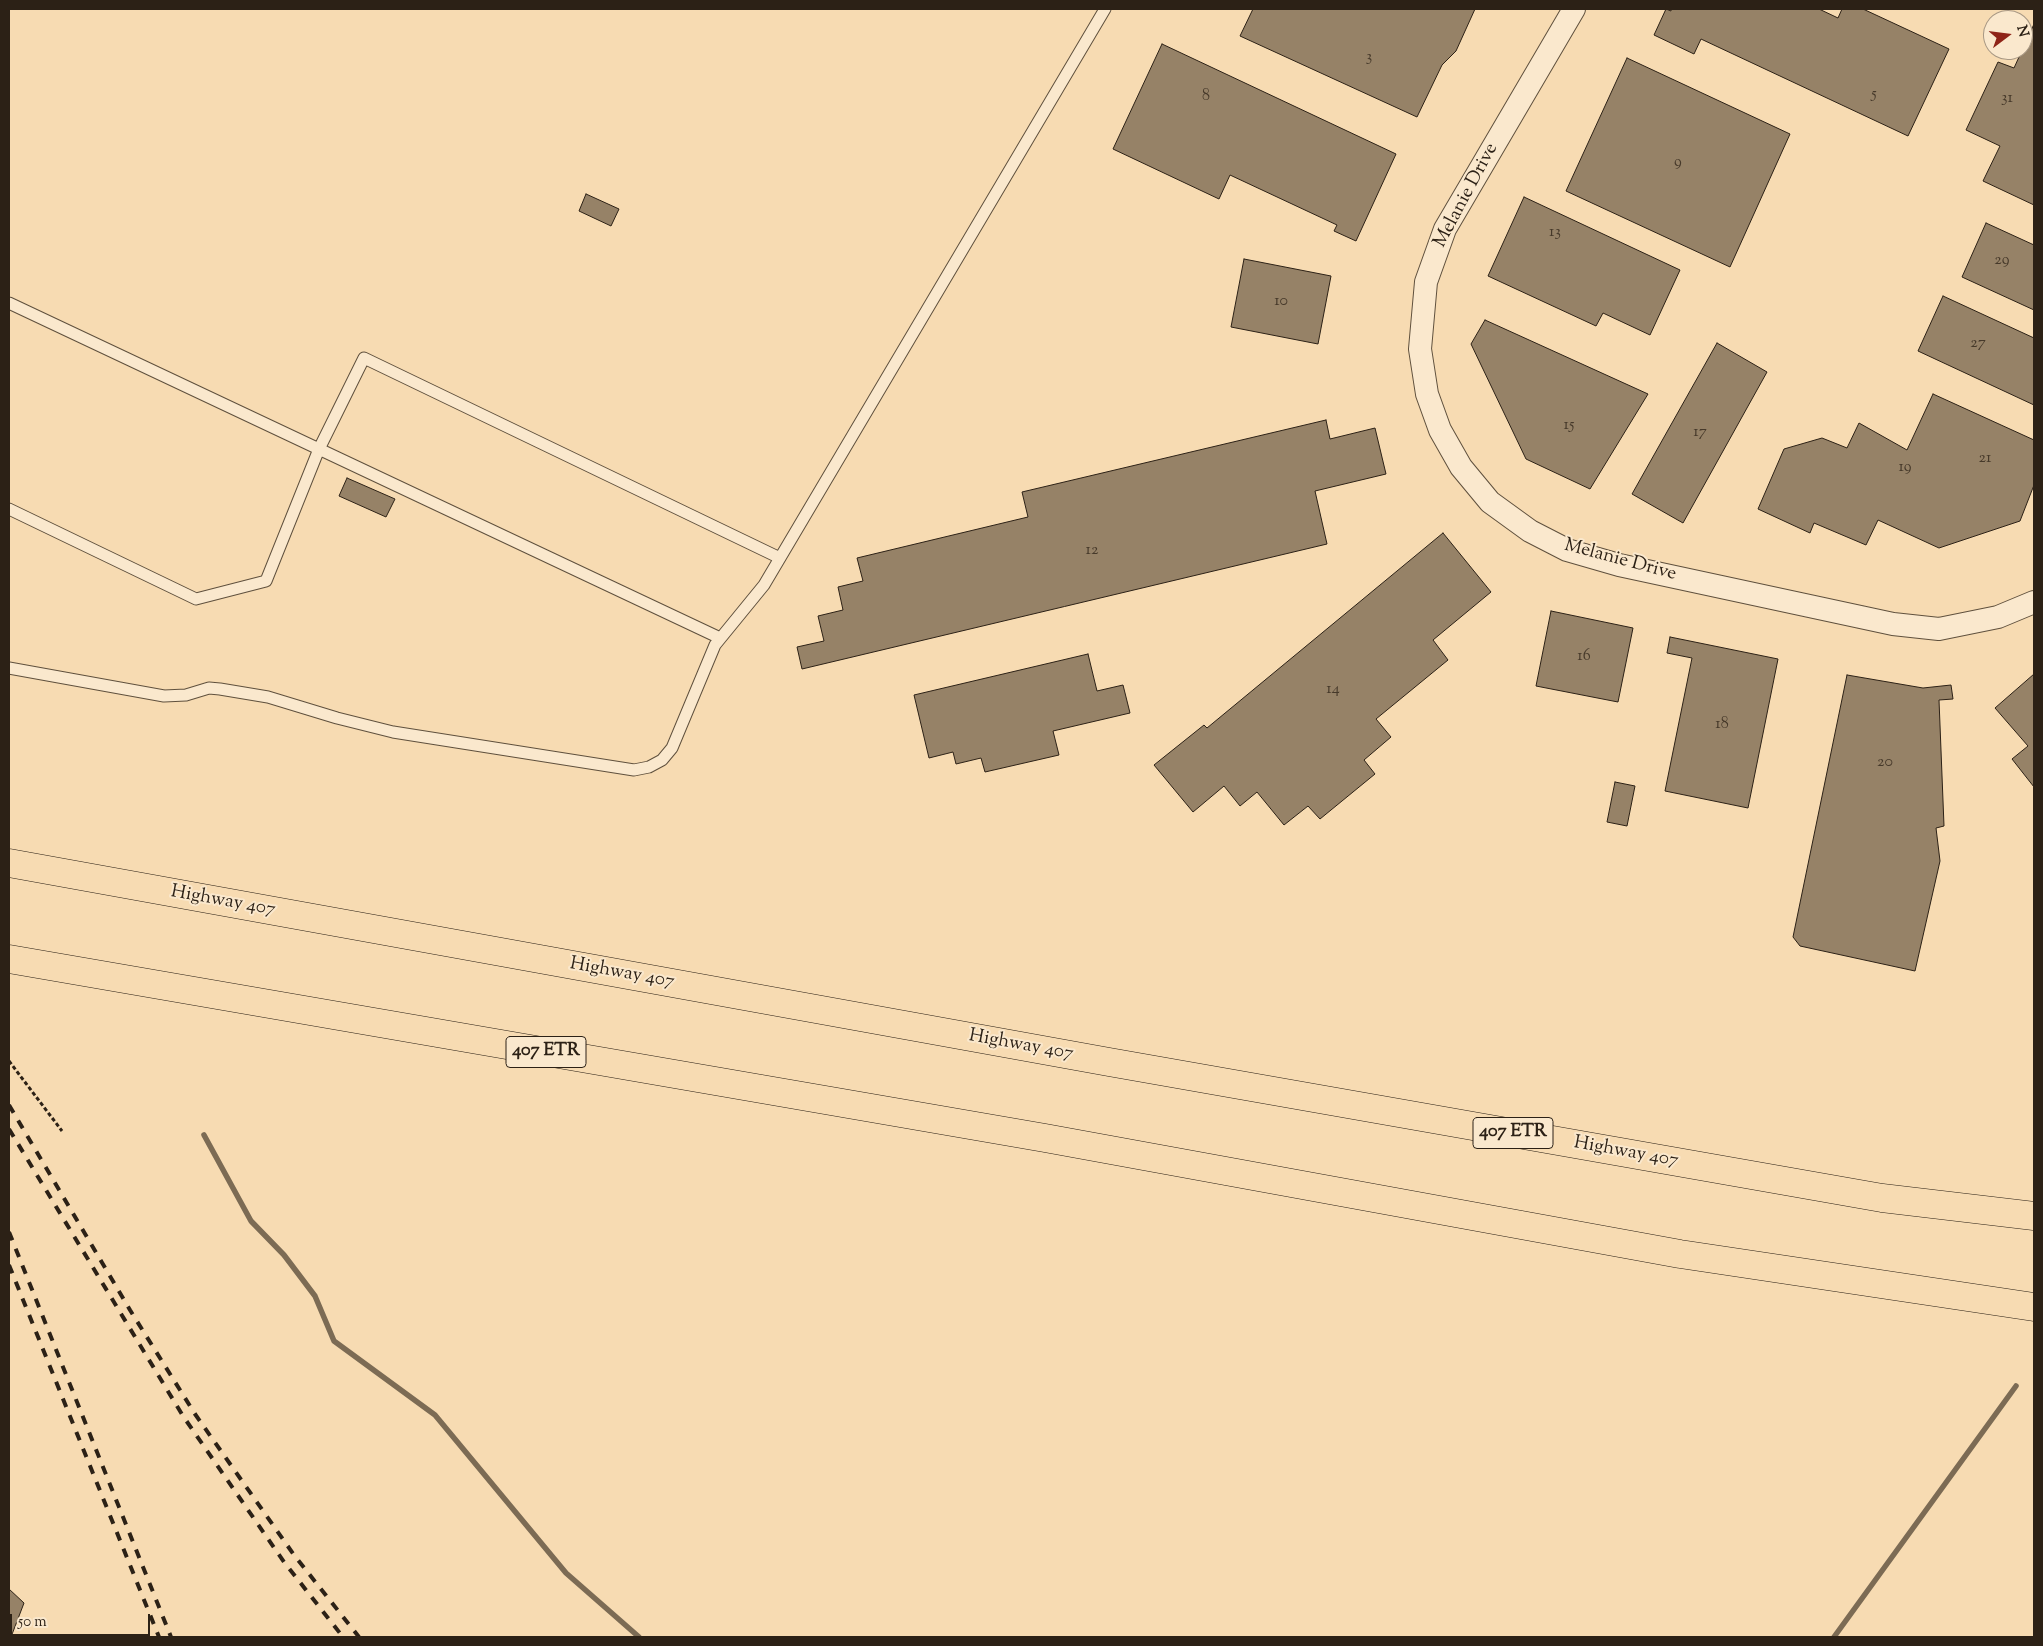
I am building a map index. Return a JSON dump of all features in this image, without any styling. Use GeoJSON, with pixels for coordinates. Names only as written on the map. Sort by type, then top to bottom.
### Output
{"type":"FeatureCollection","features":[{"type":"Feature","properties":{"kind":"highway","name":"Highway 407"},"geometry":{"type":"LineString","coordinates":[[9,863],[1109,1062],[1872,1196],[2034,1216]]}},
{"type":"Feature","properties":{"kind":"highway","name":"407 ETR"},"geometry":{"type":"LineString","coordinates":[[9,959],[1035,1137],[1680,1254],[2034,1307]]}},
{"type":"Feature","properties":{"kind":"highway"},"geometry":{"type":"LineString","coordinates":[[9,978],[47,966]]}},
{"type":"Feature","properties":{"kind":"street","name":"Melanie Drive"},"geometry":{"type":"LineString","coordinates":[[1574,9],[1445,229],[1426,282],[1420,349],[1426,394],[1440,430],[1461,467],[1490,502],[1530,531],[1567,550],[1619,565],[1893,624],[1939,629],[1998,617],[2034,602]]}},
{"type":"Feature","properties":{"kind":"lane"},"geometry":{"type":"LineString","coordinates":[[9,668],[164,696],[186,695],[209,688],[220,689],[268,697],[337,718],[393,732],[634,770],[649,767],[662,760],[672,748],[715,645],[764,585],[1102,10]]}},
{"type":"Feature","properties":{"kind":"lane"},"geometry":{"type":"LineString","coordinates":[[9,303],[720,638]]}},
{"type":"Feature","properties":{"kind":"lane"},"geometry":{"type":"LineString","coordinates":[[9,510],[196,599],[266,581],[319,449],[364,358],[780,558]]}},
{"type":"Feature","properties":{"kind":"path"},"geometry":{"type":"LineString","coordinates":[[9,1061],[62,1131]]}},
{"type":"Feature","properties":{"kind":"building"},"geometry":{"type":"Polygon","coordinates":[[[1253,9],[1475,9],[1456,51],[1442,65],[1417,117],[1240,36],[1253,9]]]}},
{"type":"Feature","properties":{"kind":"building"},"geometry":{"type":"Polygon","coordinates":[[[1666,9],[1671,11],[1671,9],[1819,9],[1838,18],[1842,9],[1863,9],[1949,49],[1908,136],[1701,39],[1694,54],[1654,35],[1666,9]]]}},
{"type":"Feature","properties":{"kind":"building"},"geometry":{"type":"Polygon","coordinates":[[[2034,24],[2034,205],[1983,181],[2000,146],[1966,130],[1998,62],[2014,68],[2018,60],[2033,60],[2034,24]]]}},
{"type":"Feature","properties":{"kind":"building"},"geometry":{"type":"Polygon","coordinates":[[[1162,44],[1396,154],[1356,241],[1334,231],[1337,225],[1230,175],[1219,199],[1113,149],[1162,44]]]}},
{"type":"Feature","properties":{"kind":"building"},"geometry":{"type":"Polygon","coordinates":[[[1627,58],[1790,134],[1730,267],[1566,191],[1627,58]]]}},
{"type":"Feature","properties":{"kind":"building"},"geometry":{"type":"Polygon","coordinates":[[[586,194],[619,209],[611,226],[579,211],[586,194]]]}},
{"type":"Feature","properties":{"kind":"building"},"geometry":{"type":"Polygon","coordinates":[[[1524,197],[1680,270],[1650,335],[1603,313],[1596,326],[1488,276],[1524,197]]]}},
{"type":"Feature","properties":{"kind":"building"},"geometry":{"type":"Polygon","coordinates":[[[1986,223],[2034,245],[2034,310],[1962,277],[1986,223]]]}},
{"type":"Feature","properties":{"kind":"building"},"geometry":{"type":"Polygon","coordinates":[[[1244,259],[1331,276],[1318,344],[1231,327],[1244,259]]]}},
{"type":"Feature","properties":{"kind":"building"},"geometry":{"type":"Polygon","coordinates":[[[1943,296],[2034,338],[2034,405],[1918,351],[1943,296]]]}},
{"type":"Feature","properties":{"kind":"building"},"geometry":{"type":"Polygon","coordinates":[[[1485,320],[1648,394],[1590,489],[1526,459],[1471,344],[1485,320]]]}},
{"type":"Feature","properties":{"kind":"building"},"geometry":{"type":"Polygon","coordinates":[[[1717,343],[1767,372],[1683,523],[1632,494],[1717,343]]]}},
{"type":"Feature","properties":{"kind":"building"},"geometry":{"type":"Polygon","coordinates":[[[1933,394],[2034,440],[2034,485],[2020,521],[1939,548],[1878,520],[1866,545],[1814,523],[1810,533],[1758,509],[1784,449],[1822,438],[1847,448],[1859,423],[1907,450],[1933,394]]]}},
{"type":"Feature","properties":{"kind":"building"},"geometry":{"type":"Polygon","coordinates":[[[1326,420],[1330,439],[1375,428],[1386,474],[1315,491],[1327,544],[802,669],[797,647],[824,641],[818,616],[843,610],[838,587],[863,581],[857,558],[1028,517],[1022,492],[1326,420]]]}},
{"type":"Feature","properties":{"kind":"building"},"geometry":{"type":"Polygon","coordinates":[[[347,478],[395,499],[386,517],[339,496],[347,478]]]}},
{"type":"Feature","properties":{"kind":"building"},"geometry":{"type":"Polygon","coordinates":[[[1443,533],[1491,592],[1433,640],[1448,660],[1376,719],[1391,737],[1364,760],[1375,774],[1320,819],[1308,806],[1284,825],[1257,792],[1240,806],[1224,786],[1193,812],[1154,765],[1204,725],[1207,728],[1443,533]]]}},
{"type":"Feature","properties":{"kind":"building"},"geometry":{"type":"Polygon","coordinates":[[[1551,611],[1633,628],[1618,702],[1536,686],[1551,611]]]}},
{"type":"Feature","properties":{"kind":"building"},"geometry":{"type":"Polygon","coordinates":[[[1670,637],[1778,659],[1748,808],[1665,791],[1692,658],[1667,653],[1670,637]]]}},
{"type":"Feature","properties":{"kind":"building"},"geometry":{"type":"Polygon","coordinates":[[[1088,654],[1097,691],[1123,685],[1130,713],[1053,731],[1059,755],[985,772],[981,758],[956,764],[953,752],[929,758],[914,695],[1088,654]]]}},
{"type":"Feature","properties":{"kind":"building"},"geometry":{"type":"Polygon","coordinates":[[[2034,674],[2034,787],[2012,759],[2028,746],[1995,708],[2034,674]]]}},
{"type":"Feature","properties":{"kind":"building"},"geometry":{"type":"Polygon","coordinates":[[[1847,675],[1923,688],[1951,685],[1953,699],[1939,700],[1944,826],[1936,828],[1940,861],[1915,971],[1800,946],[1793,937],[1847,675]]]}},
{"type":"Feature","properties":{"kind":"building"},"geometry":{"type":"Polygon","coordinates":[[[1615,782],[1635,786],[1627,826],[1607,822],[1615,782]]]}},
{"type":"Feature","properties":{"kind":"building"},"geometry":{"type":"Polygon","coordinates":[[[9,1589],[24,1603],[11,1637],[9,1636],[9,1589]]]}},
{"type":"Feature","properties":{"kind":"waterway"},"geometry":{"type":"LineString","coordinates":[[204,1135],[251,1221],[284,1255],[315,1296],[334,1341],[435,1415],[566,1573],[639,1637]]}},
{"type":"Feature","properties":{"kind":"waterway"},"geometry":{"type":"LineString","coordinates":[[1834,1637],[2016,1386]]}},
{"type":"Feature","properties":{"kind":"railway"},"geometry":{"type":"LineString","coordinates":[[9,1105],[130,1310],[195,1414],[294,1555],[359,1637]]}},
{"type":"Feature","properties":{"kind":"railway"},"geometry":{"type":"LineString","coordinates":[[9,1129],[183,1416],[284,1562],[343,1637]]}},
{"type":"Feature","properties":{"kind":"railway"},"geometry":{"type":"LineString","coordinates":[[9,1232],[171,1637]]}},
{"type":"Feature","properties":{"kind":"railway"},"geometry":{"type":"LineString","coordinates":[[9,1265],[159,1637]]}}]}
